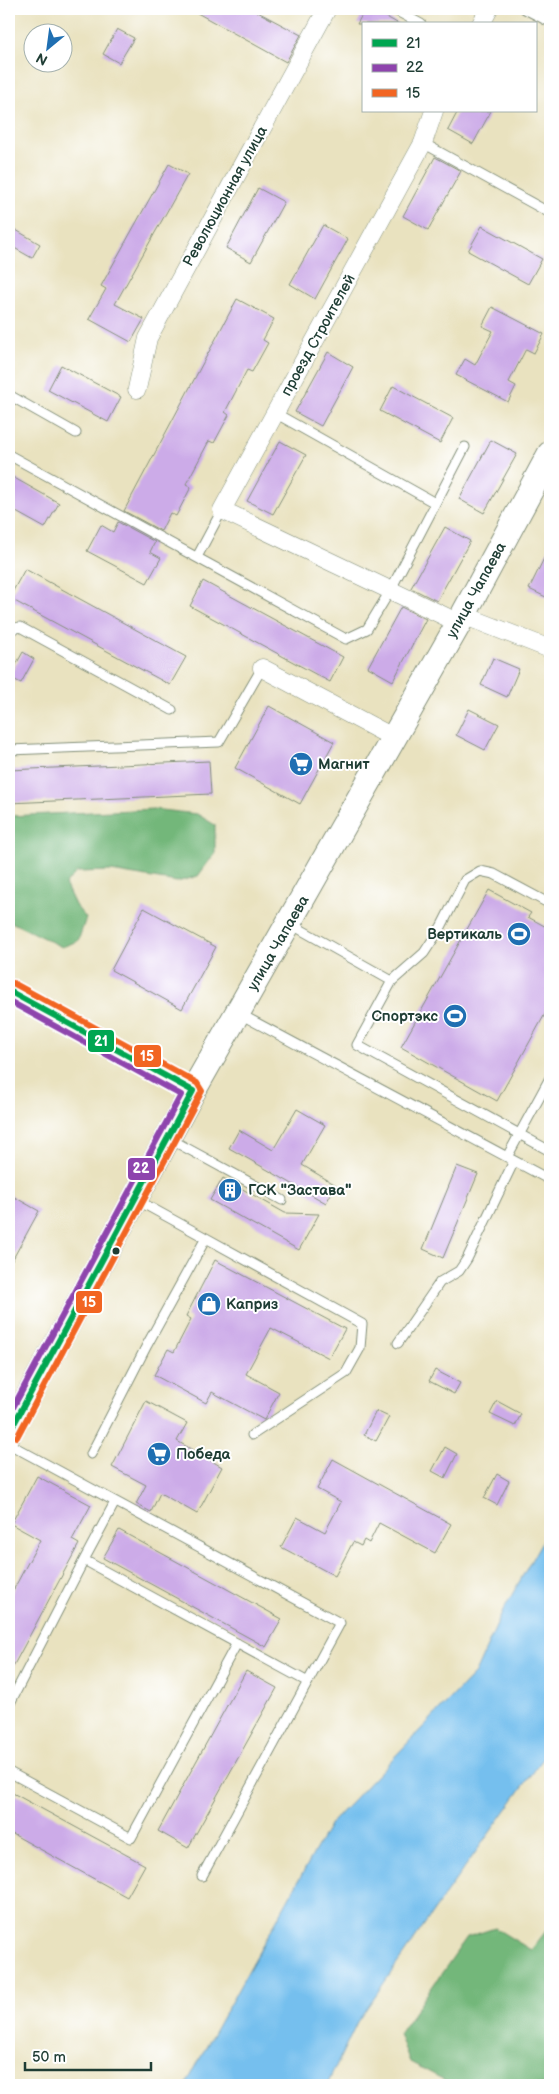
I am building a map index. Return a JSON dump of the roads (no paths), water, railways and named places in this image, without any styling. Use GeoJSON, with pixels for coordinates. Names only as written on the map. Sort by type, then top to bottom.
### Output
{"type":"FeatureCollection","features":[{"type":"Feature","properties":{"kind":"street","name":"Революционная улица"},"geometry":{"type":"LineString","coordinates":[[137,389],[148,338],[328,9]]}},
{"type":"Feature","properties":{"kind":"street"},"geometry":{"type":"LineString","coordinates":[[482,22],[489,9]]}},
{"type":"Feature","properties":{"kind":"street","name":"проезд Строителей"},"geometry":{"type":"LineString","coordinates":[[222,510],[423,143],[434,112]]}},
{"type":"Feature","properties":{"kind":"street","name":"улица Чапаева"},"geometry":{"type":"LineString","coordinates":[[9,1433],[193,1091],[461,619],[550,454]]}},
{"type":"Feature","properties":{"kind":"street"},"geometry":{"type":"LineString","coordinates":[[222,510],[390,591],[461,619],[550,649]]}},
{"type":"Feature","properties":{"kind":"street"},"geometry":{"type":"LineString","coordinates":[[262,668],[394,738]]}},
{"type":"Feature","properties":{"kind":"street"},"geometry":{"type":"LineString","coordinates":[[9,990],[193,1091]]}},
{"type":"Feature","properties":{"kind":"lane"},"geometry":{"type":"LineString","coordinates":[[393,9],[417,22]]}},
{"type":"Feature","properties":{"kind":"lane"},"geometry":{"type":"LineString","coordinates":[[525,9],[550,22]]}},
{"type":"Feature","properties":{"kind":"lane"},"geometry":{"type":"LineString","coordinates":[[423,143],[550,213]]}},
{"type":"Feature","properties":{"kind":"lane"},"geometry":{"type":"LineString","coordinates":[[9,395],[76,433]]}},
{"type":"Feature","properties":{"kind":"lane"},"geometry":{"type":"LineString","coordinates":[[275,413],[435,502]]}},
{"type":"Feature","properties":{"kind":"lane"},"geometry":{"type":"LineString","coordinates":[[9,455],[346,639],[367,629],[390,591],[465,447]]}},
{"type":"Feature","properties":{"kind":"lane","name":"проезд Строителей"},"geometry":{"type":"LineString","coordinates":[[197,557],[222,510]]}},
{"type":"Feature","properties":{"kind":"lane"},"geometry":{"type":"LineString","coordinates":[[9,633],[11,629],[20,627],[172,710]]}},
{"type":"Feature","properties":{"kind":"lane"},"geometry":{"type":"LineString","coordinates":[[9,750],[219,742],[262,668]]}},
{"type":"Feature","properties":{"kind":"lane"},"geometry":{"type":"LineString","coordinates":[[550,904],[494,874],[480,871],[465,880],[441,927],[424,953],[392,981],[357,1046],[550,1152]]}},
{"type":"Feature","properties":{"kind":"lane"},"geometry":{"type":"LineString","coordinates":[[289,922],[392,981]]}},
{"type":"Feature","properties":{"kind":"lane"},"geometry":{"type":"LineString","coordinates":[[237,1013],[550,1180]]}},
{"type":"Feature","properties":{"kind":"lane"},"geometry":{"type":"LineString","coordinates":[[398,1343],[440,1282],[459,1271],[467,1259],[519,1134],[550,1078]]}},
{"type":"Feature","properties":{"kind":"lane"},"geometry":{"type":"LineString","coordinates":[[168,1138],[282,1200]]}},
{"type":"Feature","properties":{"kind":"lane"},"geometry":{"type":"LineString","coordinates":[[135,1199],[362,1324],[360,1348],[346,1373],[252,1435]]}},
{"type":"Feature","properties":{"kind":"lane"},"geometry":{"type":"LineString","coordinates":[[91,1454],[206,1238]]}},
{"type":"Feature","properties":{"kind":"lane"},"geometry":{"type":"LineString","coordinates":[[9,1444],[340,1623],[202,1876]]}},
{"type":"Feature","properties":{"kind":"lane"},"geometry":{"type":"LineString","coordinates":[[9,1705],[115,1502]]}},
{"type":"Feature","properties":{"kind":"lane"},"geometry":{"type":"LineString","coordinates":[[84,1560],[308,1682]]}},
{"type":"Feature","properties":{"kind":"lane"},"geometry":{"type":"LineString","coordinates":[[9,1772],[131,1838],[237,1643]]}},
{"type":"Feature","properties":{"kind":"water"},"geometry":{"type":"Polygon","coordinates":[[[550,1527],[550,1751],[444,1896],[357,2022],[327,2085],[186,2085],[330,1824],[475,1673],[504,1609],[550,1527]]]}},
{"type":"Feature","properties":{"kind":"place","name":"Магнит"},"geometry":{"type":"Point","coordinates":[301,764]}},
{"type":"Feature","properties":{"kind":"place","name":"Вертикаль"},"geometry":{"type":"Point","coordinates":[519,934]}},
{"type":"Feature","properties":{"kind":"place","name":"Спортэкс"},"geometry":{"type":"Point","coordinates":[455,1016]}},
{"type":"Feature","properties":{"kind":"place","name":"ГСК \"Застава\""},"geometry":{"type":"Point","coordinates":[230,1190]}},
{"type":"Feature","properties":{"kind":"place","name":"Каприз"},"geometry":{"type":"Point","coordinates":[209,1304]}},
{"type":"Feature","properties":{"kind":"place","name":"Победа"},"geometry":{"type":"Point","coordinates":[159,1454]}}]}
